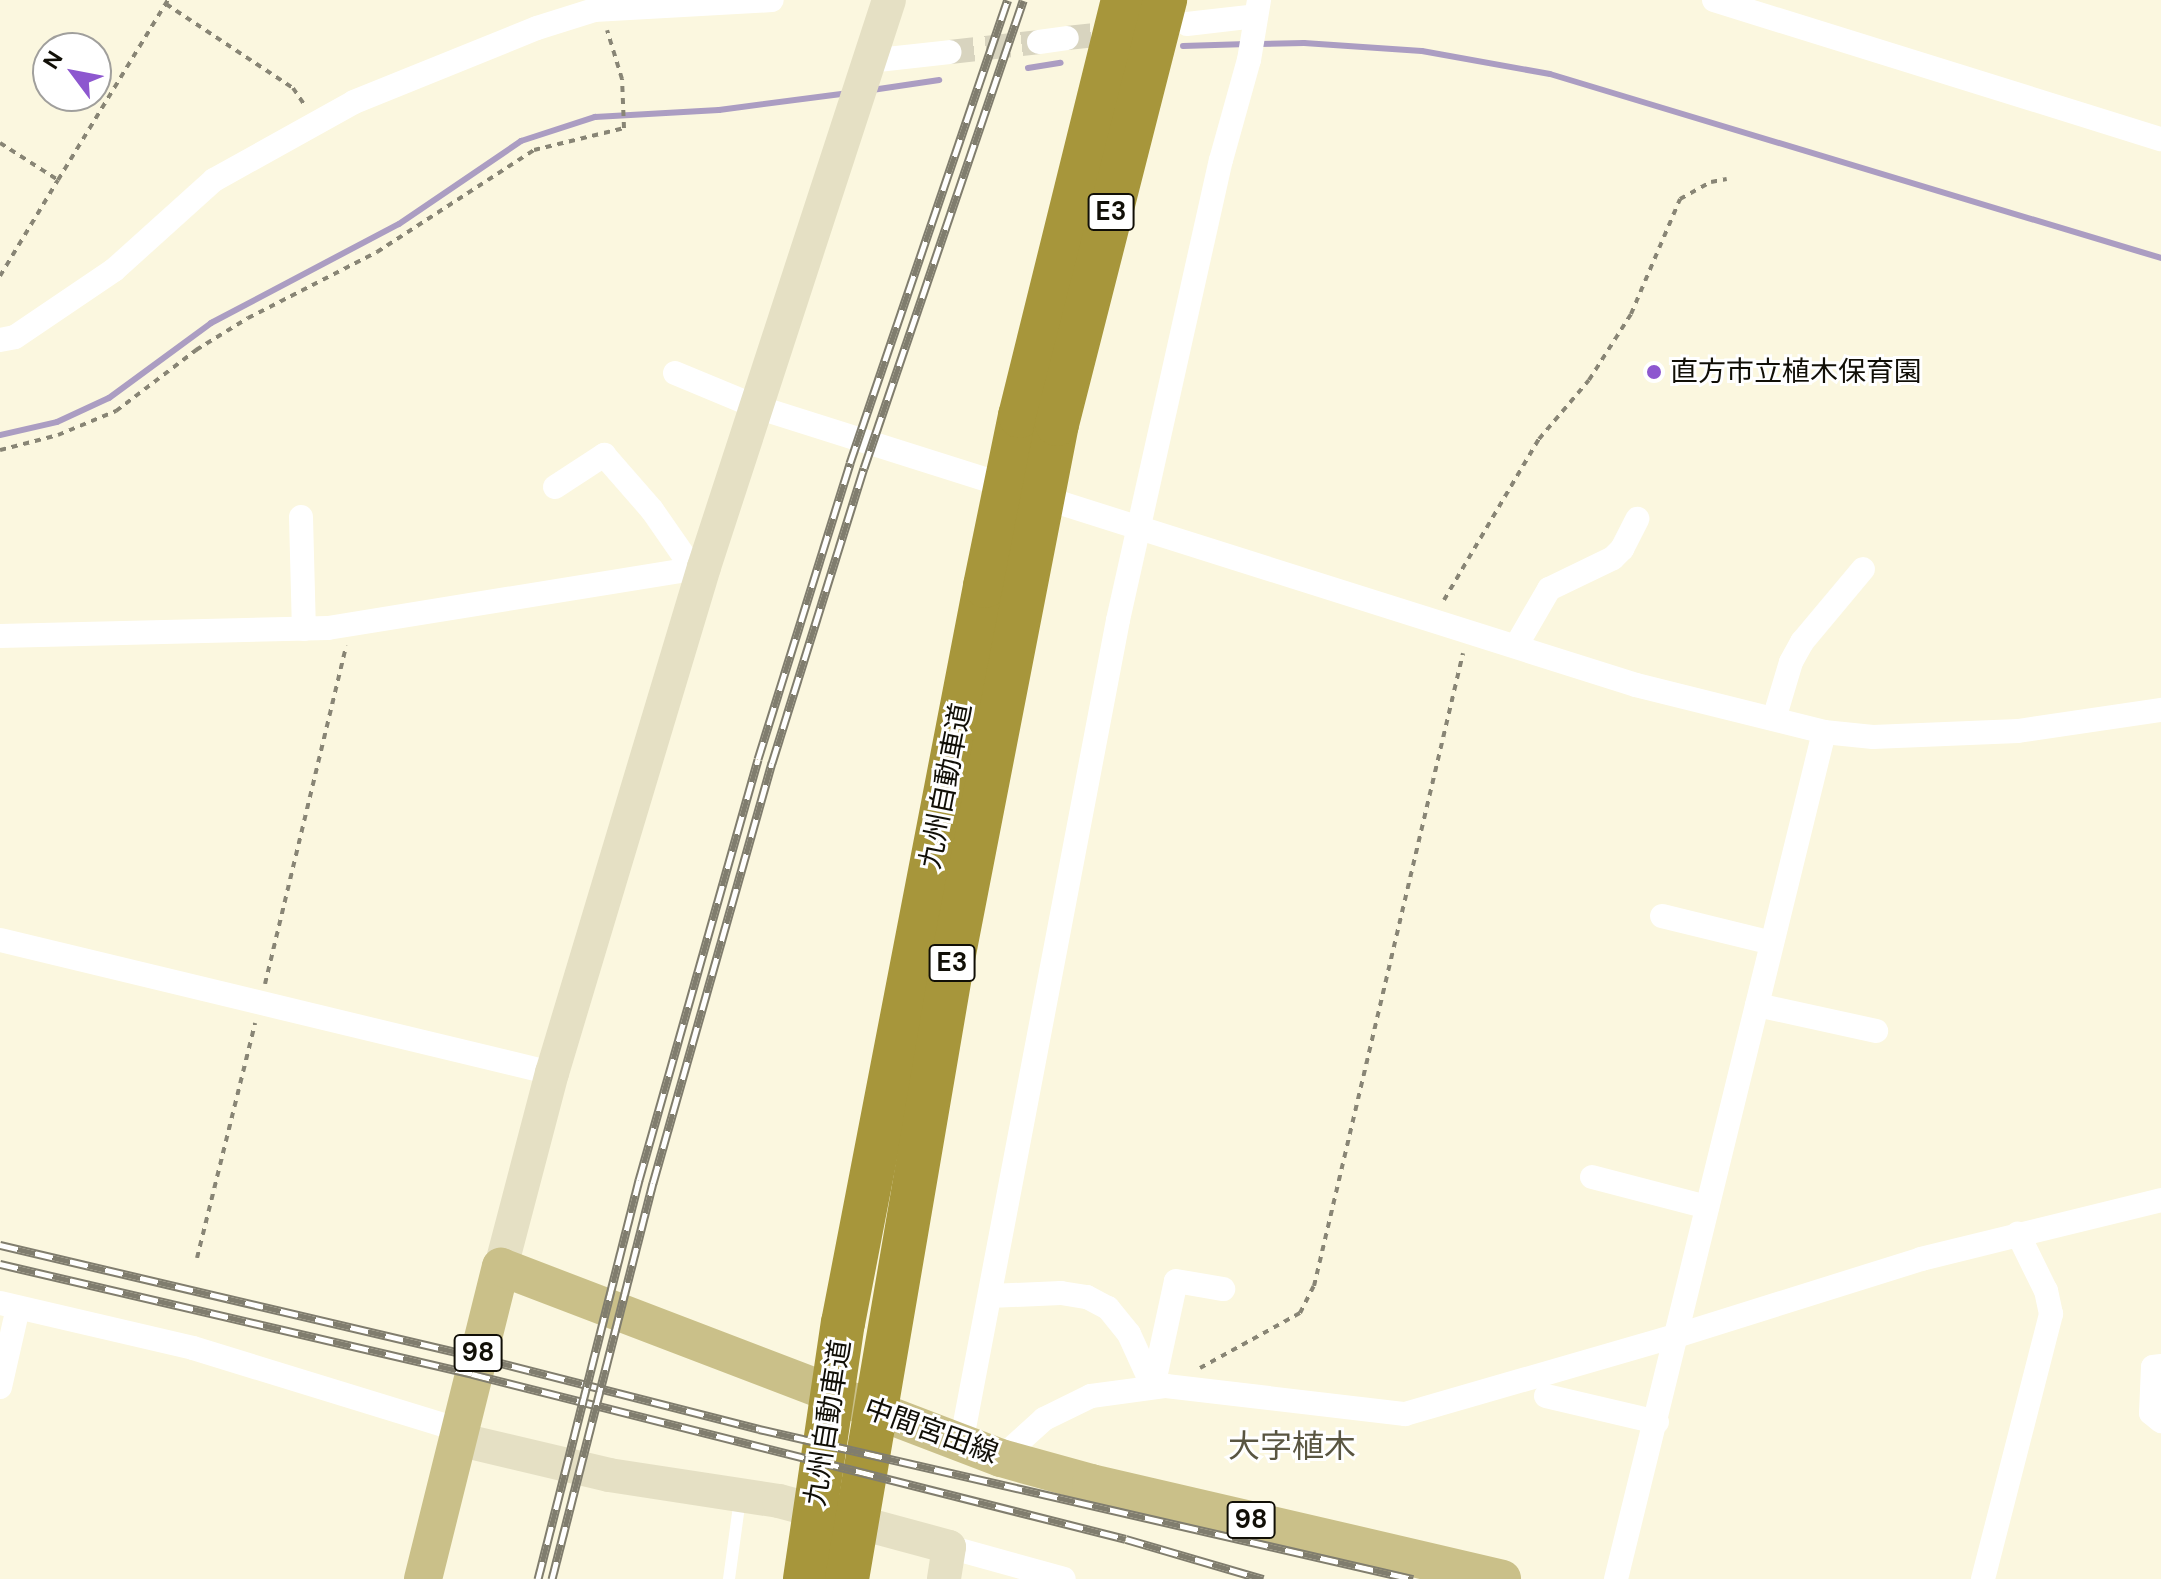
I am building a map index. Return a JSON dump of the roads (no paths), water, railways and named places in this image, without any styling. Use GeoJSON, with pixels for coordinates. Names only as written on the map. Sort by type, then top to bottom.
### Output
{"type":"FeatureCollection","features":[{"type":"Feature","properties":{"kind":"highway","name":"九州自動車道"},"geometry":{"type":"LineString","coordinates":[[805,1579],[843,1323],[1004,590],[1123,0]]}},
{"type":"Feature","properties":{"kind":"highway","name":"九州自動車道"},"geometry":{"type":"LineString","coordinates":[[1038,420],[1176,12]]}},
{"type":"Feature","properties":{"kind":"highway","name":"九州自動車道"},"geometry":{"type":"LineString","coordinates":[[847,1579],[952,964],[1004,590]]}},
{"type":"Feature","properties":{"kind":"highway"},"geometry":{"type":"LineString","coordinates":[[789,1579],[818,1485]]}},
{"type":"Feature","properties":{"kind":"main road","name":"98"},"geometry":{"type":"LineString","coordinates":[[423,1579],[501,1267]]}},
{"type":"Feature","properties":{"kind":"main road","name":"中間宮田線"},"geometry":{"type":"LineString","coordinates":[[501,1267],[1001,1458],[1091,1483],[1502,1579]]}},
{"type":"Feature","properties":{"kind":"street"},"geometry":{"type":"LineString","coordinates":[[0,340],[15,337],[114,270],[214,180],[315,122],[522,34],[594,10],[772,0]]}},
{"type":"Feature","properties":{"kind":"street"},"geometry":{"type":"LineString","coordinates":[[501,1267],[552,1073],[698,568],[757,407],[889,0]]}},
{"type":"Feature","properties":{"kind":"street"},"geometry":{"type":"LineString","coordinates":[[1714,0],[2161,139]]}},
{"type":"Feature","properties":{"kind":"street"},"geometry":{"type":"LineString","coordinates":[[961,1444],[1138,528],[1221,160],[1249,60],[1256,15],[1176,12]]}},
{"type":"Feature","properties":{"kind":"street"},"geometry":{"type":"LineString","coordinates":[[1039,42],[1067,38]]}},
{"type":"Feature","properties":{"kind":"street"},"geometry":{"type":"LineString","coordinates":[[868,66],[950,52]]}},
{"type":"Feature","properties":{"kind":"street"},"geometry":{"type":"LineString","coordinates":[[675,373],[757,407],[1636,685],[1824,732],[1873,737],[2004,732],[2161,710]]}},
{"type":"Feature","properties":{"kind":"street"},"geometry":{"type":"LineString","coordinates":[[555,487],[604,455],[698,568]]}},
{"type":"Feature","properties":{"kind":"street"},"geometry":{"type":"LineString","coordinates":[[301,517],[304,629]]}},
{"type":"Feature","properties":{"kind":"street"},"geometry":{"type":"LineString","coordinates":[[1516,646],[1549,589],[1613,558],[1622,549],[1637,519]]}},
{"type":"Feature","properties":{"kind":"street"},"geometry":{"type":"LineString","coordinates":[[0,636],[304,629],[351,625],[698,568]]}},
{"type":"Feature","properties":{"kind":"street"},"geometry":{"type":"LineString","coordinates":[[1774,719],[1791,662],[1802,642],[1863,569]]}},
{"type":"Feature","properties":{"kind":"street"},"geometry":{"type":"LineString","coordinates":[[1616,1579],[1824,732]]}},
{"type":"Feature","properties":{"kind":"street"},"geometry":{"type":"LineString","coordinates":[[1662,916],[1772,943]]}},
{"type":"Feature","properties":{"kind":"street"},"geometry":{"type":"LineString","coordinates":[[0,940],[552,1073]]}},
{"type":"Feature","properties":{"kind":"street"},"geometry":{"type":"LineString","coordinates":[[1757,1005],[1876,1031]]}},
{"type":"Feature","properties":{"kind":"street"},"geometry":{"type":"LineString","coordinates":[[1592,1177],[1707,1207]]}},
{"type":"Feature","properties":{"kind":"street"},"geometry":{"type":"LineString","coordinates":[[1001,1458],[1044,1419],[1091,1396],[1160,1386],[1405,1414],[1676,1336],[1921,1259],[2161,1200]]}},
{"type":"Feature","properties":{"kind":"street"},"geometry":{"type":"LineString","coordinates":[[1983,1579],[2051,1314],[2046,1291],[2018,1234]]}},
{"type":"Feature","properties":{"kind":"street"},"geometry":{"type":"LineString","coordinates":[[1160,1386],[1176,1281],[1223,1289]]}},
{"type":"Feature","properties":{"kind":"street"},"geometry":{"type":"LineString","coordinates":[[990,1296],[1061,1293],[1087,1297],[1108,1308],[1129,1334],[1160,1386]]}},
{"type":"Feature","properties":{"kind":"street"},"geometry":{"type":"LineString","coordinates":[[0,1387],[9,1305],[193,1348],[458,1435],[609,1475],[779,1501],[946,1563],[1064,1579]]}},
{"type":"Feature","properties":{"kind":"street"},"geometry":{"type":"LineString","coordinates":[[2161,1366],[2153,1367],[2151,1413],[2161,1421]]}},
{"type":"Feature","properties":{"kind":"street"},"geometry":{"type":"LineString","coordinates":[[1546,1396],[1657,1422]]}},
{"type":"Feature","properties":{"kind":"lane"},"geometry":{"type":"LineString","coordinates":[[729,1579],[740,1494]]}},
{"type":"Feature","properties":{"kind":"waterway"},"geometry":{"type":"LineString","coordinates":[[1258,44],[1304,43],[1422,51],[1550,74],[2161,258]]}},
{"type":"Feature","properties":{"kind":"waterway"},"geometry":{"type":"LineString","coordinates":[[1183,46],[1247,44]]}},
{"type":"Feature","properties":{"kind":"waterway"},"geometry":{"type":"LineString","coordinates":[[1028,68],[1061,63]]}},
{"type":"Feature","properties":{"kind":"waterway"},"geometry":{"type":"LineString","coordinates":[[872,90],[939,80]]}},
{"type":"Feature","properties":{"kind":"waterway"},"geometry":{"type":"LineString","coordinates":[[0,435],[57,422],[109,398],[211,323],[399,224],[521,141],[595,117],[719,110],[849,93]]}},
{"type":"Feature","properties":{"kind":"tunnel"},"geometry":{"type":"LineString","coordinates":[[1067,38],[1124,32]]}},
{"type":"Feature","properties":{"kind":"tunnel"},"geometry":{"type":"LineString","coordinates":[[950,52],[1039,42]]}},
{"type":"Feature","properties":{"kind":"railway"},"geometry":{"type":"LineString","coordinates":[[538,1579],[639,1180],[758,759],[850,463],[1008,0]]}},
{"type":"Feature","properties":{"kind":"railway"},"geometry":{"type":"LineString","coordinates":[[552,1579],[653,1183],[772,763],[864,468],[1023,0]]}},
{"type":"Feature","properties":{"kind":"railway"},"geometry":{"type":"LineString","coordinates":[[0,1245],[477,1357],[759,1429],[1413,1579]]}},
{"type":"Feature","properties":{"kind":"railway"},"geometry":{"type":"LineString","coordinates":[[0,1264],[472,1374],[1126,1539],[1263,1579]]}},
{"type":"Feature","properties":{"kind":"place","name":"直方市立植木保育園"},"geometry":{"type":"Point","coordinates":[1654,372]}},
{"type":"Feature","properties":{"kind":"district","name":"大字植木"},"geometry":{"type":"Point","coordinates":[1292,1446]}}]}
